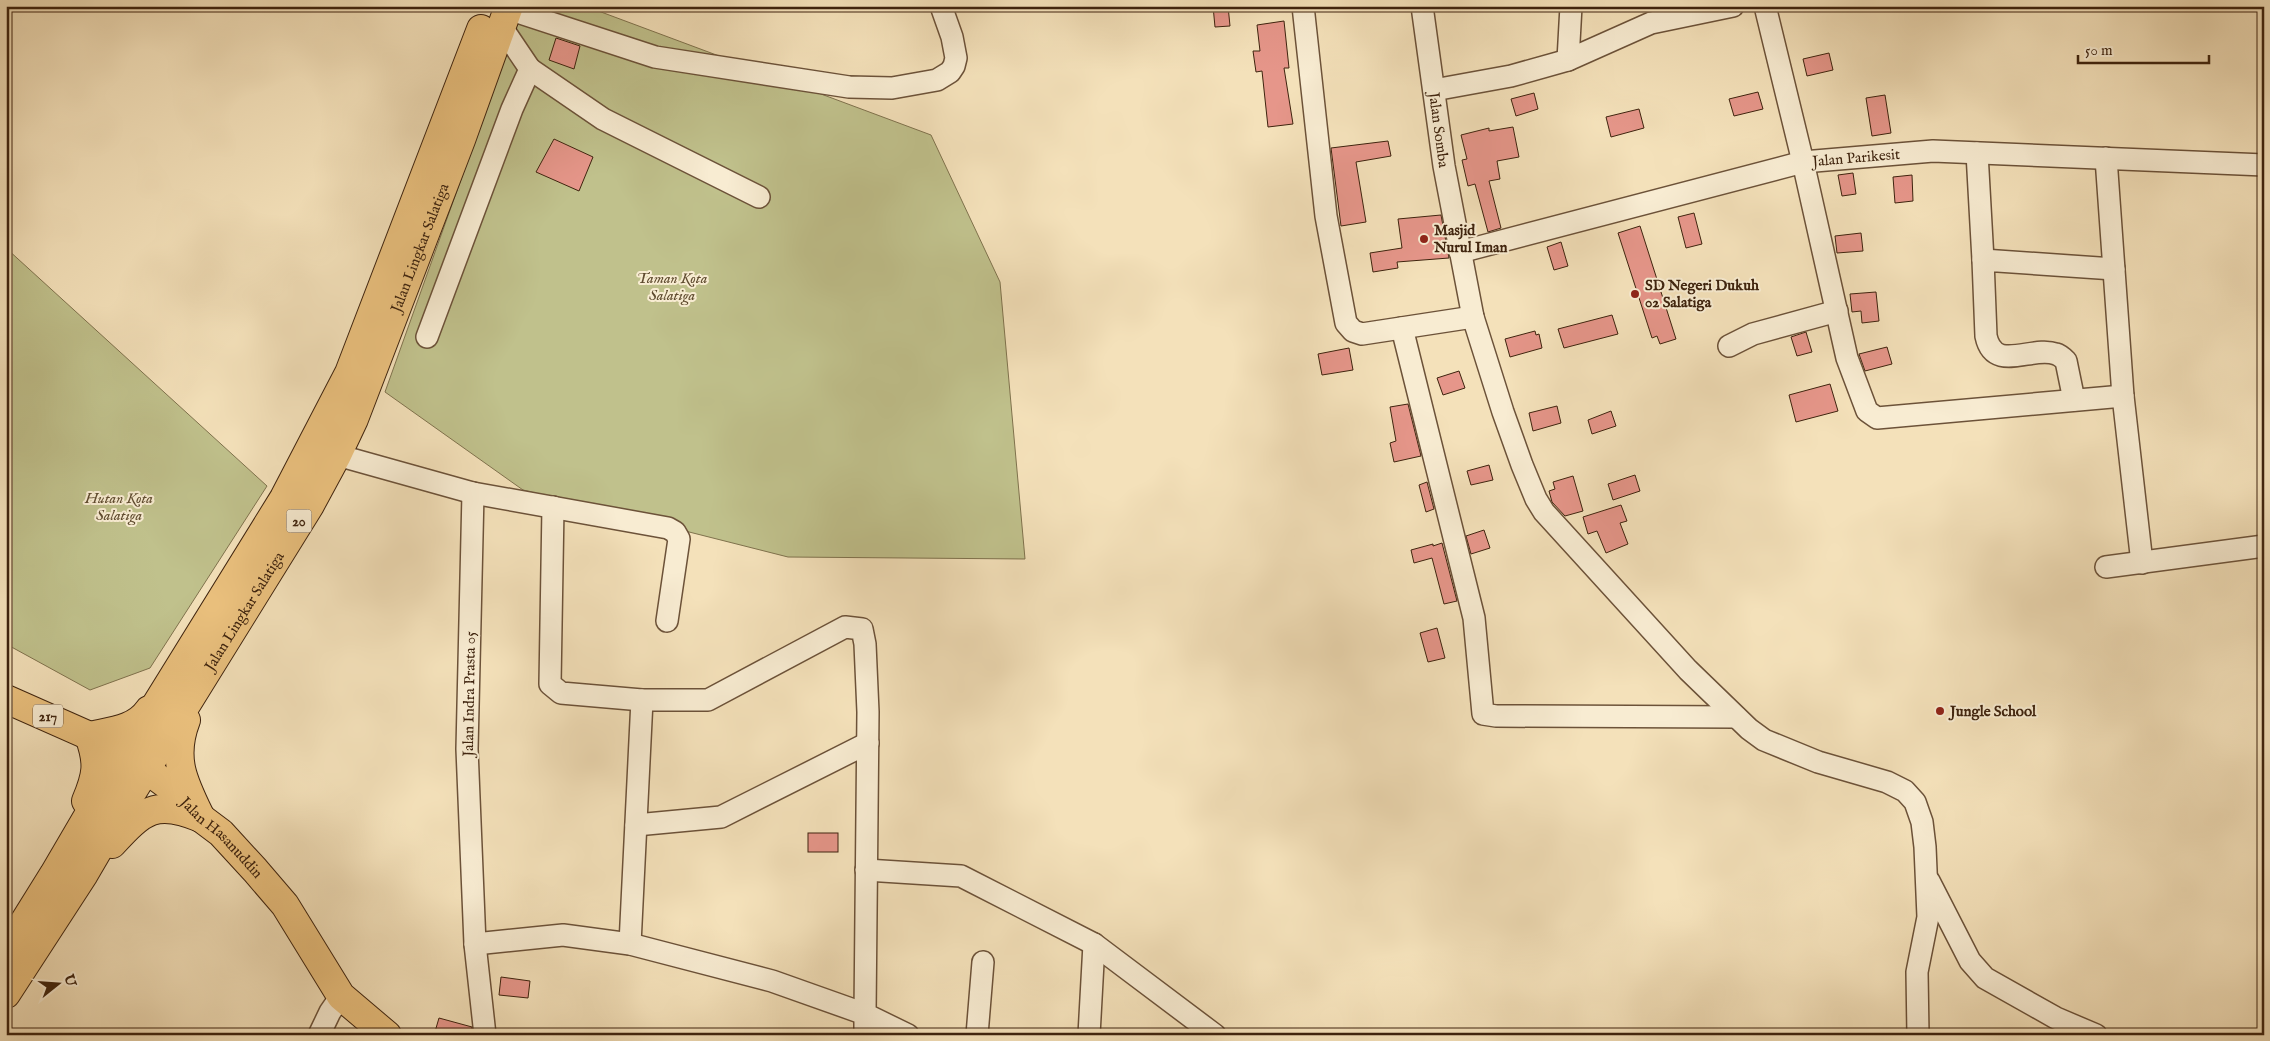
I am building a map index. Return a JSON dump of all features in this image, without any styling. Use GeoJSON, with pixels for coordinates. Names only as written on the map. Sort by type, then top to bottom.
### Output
{"type":"FeatureCollection","features":[{"type":"Feature","properties":{"kind":"main road","name":"Jalan Lingkar Salatiga"},"geometry":{"type":"LineString","coordinates":[[6,951],[102,792],[137,762],[201,681],[310,505],[337,455],[354,418],[461,140],[498,14]]}},
{"type":"Feature","properties":{"kind":"main road","name":"Jalan Lingkar Salatiga"},"geometry":{"type":"LineString","coordinates":[[6,994],[35,953],[84,874],[137,762],[171,680],[284,498],[307,457],[349,373],[498,14]]}},
{"type":"Feature","properties":{"kind":"main road"},"geometry":{"type":"LineString","coordinates":[[54,874],[95,778],[96,762],[89,736],[136,724],[145,716],[171,680]]}},
{"type":"Feature","properties":{"kind":"main road"},"geometry":{"type":"LineString","coordinates":[[201,681],[181,734],[178,756],[186,784],[201,818]]}},
{"type":"Feature","properties":{"kind":"main road","name":"Jalan Hasanuddin"},"geometry":{"type":"LineString","coordinates":[[6,699],[89,736],[137,762],[174,790],[201,818],[221,833],[285,905],[341,996],[387,1035]]}},
{"type":"Feature","properties":{"kind":"main road"},"geometry":{"type":"LineString","coordinates":[[84,874],[130,824],[148,813],[157,809],[172,808],[201,818]]}},
{"type":"Feature","properties":{"kind":"street"},"geometry":{"type":"LineString","coordinates":[[498,14],[655,57],[849,87],[892,88],[936,80],[950,72],[954,66],[956,58],[952,38],[941,6]]}},
{"type":"Feature","properties":{"kind":"street"},"geometry":{"type":"LineString","coordinates":[[1304,6],[1326,216],[1346,323],[1353,331],[1362,334],[1473,317]]}},
{"type":"Feature","properties":{"kind":"street","name":"Jalan Somba"},"geometry":{"type":"LineString","coordinates":[[1422,6],[1444,166],[1473,317],[1503,412],[1522,465],[1540,505],[1688,670],[1736,717],[1764,740],[1818,762],[1887,782],[1905,791],[1915,802],[1922,822],[1927,876],[1927,923],[1917,972],[1918,1035]]}},
{"type":"Feature","properties":{"kind":"street"},"geometry":{"type":"LineString","coordinates":[[1568,60],[1571,6]]}},
{"type":"Feature","properties":{"kind":"street"},"geometry":{"type":"LineString","coordinates":[[1434,90],[1511,76],[1568,60],[1651,24],[1733,6]]}},
{"type":"Feature","properties":{"kind":"street"},"geometry":{"type":"LineString","coordinates":[[1765,6],[1803,162],[1847,358],[1867,412],[1877,418],[2124,396]]}},
{"type":"Feature","properties":{"kind":"street"},"geometry":{"type":"LineString","coordinates":[[498,14],[530,69],[603,119],[758,197]]}},
{"type":"Feature","properties":{"kind":"street"},"geometry":{"type":"LineString","coordinates":[[427,337],[512,109],[530,69]]}},
{"type":"Feature","properties":{"kind":"street","name":"Jalan Parikesit"},"geometry":{"type":"LineString","coordinates":[[1460,252],[1803,162],[1933,151],[2264,165]]}},
{"type":"Feature","properties":{"kind":"street"},"geometry":{"type":"LineString","coordinates":[[1977,153],[1988,347],[1993,352],[2002,356],[2057,354],[2066,360],[2074,400]]}},
{"type":"Feature","properties":{"kind":"street"},"geometry":{"type":"LineString","coordinates":[[2106,158],[2124,396],[2142,563]]}},
{"type":"Feature","properties":{"kind":"street"},"geometry":{"type":"LineString","coordinates":[[1983,260],[2114,269]]}},
{"type":"Feature","properties":{"kind":"street"},"geometry":{"type":"LineString","coordinates":[[1729,346],[1753,334],[1836,311]]}},
{"type":"Feature","properties":{"kind":"street"},"geometry":{"type":"LineString","coordinates":[[1402,328],[1474,618],[1483,714],[1496,716],[1736,717]]}},
{"type":"Feature","properties":{"kind":"street"},"geometry":{"type":"LineString","coordinates":[[337,455],[473,493],[668,528],[675,532],[679,539],[668,621]]}},
{"type":"Feature","properties":{"kind":"street","name":"Jalan Indra Prasta 05"},"geometry":{"type":"LineString","coordinates":[[473,493],[467,748],[475,944],[485,1035]]}},
{"type":"Feature","properties":{"kind":"street"},"geometry":{"type":"LineString","coordinates":[[553,507],[550,684],[560,692],[642,700],[708,700],[845,627],[862,629],[866,644],[868,743],[865,1024]]}},
{"type":"Feature","properties":{"kind":"street"},"geometry":{"type":"LineString","coordinates":[[2106,567],[2264,546]]}},
{"type":"Feature","properties":{"kind":"street"},"geometry":{"type":"LineString","coordinates":[[630,944],[642,700]]}},
{"type":"Feature","properties":{"kind":"street"},"geometry":{"type":"LineString","coordinates":[[636,825],[721,817],[868,743]]}},
{"type":"Feature","properties":{"kind":"street"},"geometry":{"type":"LineString","coordinates":[[866,870],[961,876],[1094,944],[1215,1035]]}},
{"type":"Feature","properties":{"kind":"street"},"geometry":{"type":"LineString","coordinates":[[1927,876],[1970,961],[1978,972],[1992,982],[2056,1018],[2096,1035]]}},
{"type":"Feature","properties":{"kind":"street"},"geometry":{"type":"LineString","coordinates":[[475,944],[563,935],[630,944],[772,981],[865,1024],[908,1035]]}},
{"type":"Feature","properties":{"kind":"street"},"geometry":{"type":"LineString","coordinates":[[1088,1035],[1094,944]]}},
{"type":"Feature","properties":{"kind":"street"},"geometry":{"type":"LineString","coordinates":[[977,1035],[983,962]]}},
{"type":"Feature","properties":{"kind":"street"},"geometry":{"type":"LineString","coordinates":[[319,1035],[330,1012],[341,996]]}},
{"type":"Feature","properties":{"kind":"green space","name":"Taman Kota Salatiga"},"geometry":{"type":"Polygon","coordinates":[[[523,6],[585,6],[931,135],[1000,282],[1025,559],[788,557],[523,490],[385,392],[523,6]]]}},
{"type":"Feature","properties":{"kind":"green space","name":"Hutan Kota Salatiga"},"geometry":{"type":"Polygon","coordinates":[[[6,248],[267,486],[150,668],[90,690],[6,644],[6,248]]]}},
{"type":"Feature","properties":{"kind":"building"},"geometry":{"type":"Polygon","coordinates":[[[1213,6],[1228,6],[1230,26],[1215,27],[1213,6]]]}},
{"type":"Feature","properties":{"kind":"building"},"geometry":{"type":"Polygon","coordinates":[[[1284,21],[1289,68],[1284,68],[1293,124],[1268,127],[1262,71],[1256,72],[1253,51],[1260,51],[1257,25],[1284,21]]]}},
{"type":"Feature","properties":{"kind":"building"},"geometry":{"type":"Polygon","coordinates":[[[556,38],[580,46],[574,69],[549,60],[556,38]]]}},
{"type":"Feature","properties":{"kind":"building"},"geometry":{"type":"Polygon","coordinates":[[[1829,53],[1833,70],[1807,76],[1803,59],[1829,53]]]}},
{"type":"Feature","properties":{"kind":"building"},"geometry":{"type":"Polygon","coordinates":[[[1758,92],[1763,109],[1734,116],[1729,99],[1758,92]]]}},
{"type":"Feature","properties":{"kind":"building"},"geometry":{"type":"Polygon","coordinates":[[[1534,93],[1538,109],[1516,116],[1511,99],[1534,93]]]}},
{"type":"Feature","properties":{"kind":"building"},"geometry":{"type":"Polygon","coordinates":[[[1885,95],[1891,133],[1872,136],[1866,98],[1885,95]]]}},
{"type":"Feature","properties":{"kind":"building"},"geometry":{"type":"Polygon","coordinates":[[[1639,109],[1644,128],[1611,137],[1606,117],[1639,109]]]}},
{"type":"Feature","properties":{"kind":"building"},"geometry":{"type":"Polygon","coordinates":[[[1513,127],[1519,157],[1497,161],[1500,179],[1489,181],[1501,228],[1488,232],[1475,184],[1468,186],[1462,160],[1467,159],[1461,135],[1489,128],[1489,131],[1513,127]]]}},
{"type":"Feature","properties":{"kind":"building"},"geometry":{"type":"Polygon","coordinates":[[[554,139],[593,157],[579,191],[536,172],[554,139]]]}},
{"type":"Feature","properties":{"kind":"building"},"geometry":{"type":"Polygon","coordinates":[[[1388,141],[1391,156],[1356,162],[1366,222],[1341,226],[1331,148],[1388,141]]]}},
{"type":"Feature","properties":{"kind":"building"},"geometry":{"type":"Polygon","coordinates":[[[1853,173],[1856,194],[1842,196],[1838,175],[1853,173]]]}},
{"type":"Feature","properties":{"kind":"building"},"geometry":{"type":"Polygon","coordinates":[[[1912,175],[1913,201],[1895,203],[1893,177],[1912,175]]]}},
{"type":"Feature","properties":{"kind":"building"},"geometry":{"type":"Polygon","coordinates":[[[1694,213],[1702,244],[1686,248],[1678,217],[1694,213]]]}},
{"type":"Feature","properties":{"kind":"building","name":"Masjid Nurul Iman"},"geometry":{"type":"Polygon","coordinates":[[[1441,215],[1449,258],[1397,262],[1398,268],[1373,272],[1370,253],[1402,248],[1398,219],[1441,215]]]}},
{"type":"Feature","properties":{"kind":"building"},"geometry":{"type":"Polygon","coordinates":[[[1640,226],[1676,339],[1660,344],[1657,336],[1652,338],[1618,233],[1640,226]]]}},
{"type":"Feature","properties":{"kind":"building"},"geometry":{"type":"Polygon","coordinates":[[[1861,233],[1863,251],[1837,253],[1835,236],[1861,233]]]}},
{"type":"Feature","properties":{"kind":"building"},"geometry":{"type":"Polygon","coordinates":[[[1561,242],[1568,266],[1554,270],[1547,247],[1561,242]]]}},
{"type":"Feature","properties":{"kind":"building"},"geometry":{"type":"Polygon","coordinates":[[[1876,292],[1879,321],[1862,323],[1861,311],[1852,312],[1850,294],[1876,292]]]}},
{"type":"Feature","properties":{"kind":"building"},"geometry":{"type":"Polygon","coordinates":[[[1612,315],[1618,334],[1564,348],[1558,329],[1612,315]]]}},
{"type":"Feature","properties":{"kind":"building"},"geometry":{"type":"Polygon","coordinates":[[[1535,331],[1536,335],[1539,334],[1542,348],[1510,357],[1505,339],[1535,331]]]}},
{"type":"Feature","properties":{"kind":"building"},"geometry":{"type":"Polygon","coordinates":[[[1806,332],[1812,352],[1797,356],[1791,337],[1806,332]]]}},
{"type":"Feature","properties":{"kind":"building"},"geometry":{"type":"Polygon","coordinates":[[[1887,347],[1892,364],[1865,371],[1859,354],[1887,347]]]}},
{"type":"Feature","properties":{"kind":"building"},"geometry":{"type":"Polygon","coordinates":[[[1349,348],[1353,370],[1322,375],[1318,354],[1349,348]]]}},
{"type":"Feature","properties":{"kind":"building"},"geometry":{"type":"Polygon","coordinates":[[[1459,371],[1465,388],[1443,395],[1437,378],[1459,371]]]}},
{"type":"Feature","properties":{"kind":"building"},"geometry":{"type":"Polygon","coordinates":[[[1830,384],[1838,411],[1796,422],[1789,395],[1830,384]]]}},
{"type":"Feature","properties":{"kind":"building"},"geometry":{"type":"Polygon","coordinates":[[[1408,404],[1421,456],[1394,462],[1390,443],[1396,441],[1390,407],[1408,404]]]}},
{"type":"Feature","properties":{"kind":"building"},"geometry":{"type":"Polygon","coordinates":[[[1557,406],[1561,423],[1533,431],[1529,413],[1557,406]]]}},
{"type":"Feature","properties":{"kind":"building"},"geometry":{"type":"Polygon","coordinates":[[[1611,411],[1616,426],[1592,434],[1588,420],[1611,411]]]}},
{"type":"Feature","properties":{"kind":"building"},"geometry":{"type":"Polygon","coordinates":[[[1489,465],[1493,480],[1471,485],[1467,471],[1489,465]]]}},
{"type":"Feature","properties":{"kind":"building"},"geometry":{"type":"Polygon","coordinates":[[[1635,475],[1640,491],[1613,500],[1608,484],[1635,475]]]}},
{"type":"Feature","properties":{"kind":"building"},"geometry":{"type":"Polygon","coordinates":[[[1573,476],[1583,511],[1565,516],[1552,502],[1549,491],[1555,489],[1553,482],[1573,476]]]}},
{"type":"Feature","properties":{"kind":"building"},"geometry":{"type":"Polygon","coordinates":[[[1427,482],[1434,509],[1426,512],[1419,485],[1427,482]]]}},
{"type":"Feature","properties":{"kind":"building"},"geometry":{"type":"Polygon","coordinates":[[[1621,505],[1627,521],[1620,523],[1628,544],[1606,553],[1597,531],[1588,534],[1583,517],[1621,505]]]}},
{"type":"Feature","properties":{"kind":"building"},"geometry":{"type":"Polygon","coordinates":[[[1484,530],[1490,548],[1471,554],[1466,536],[1484,530]]]}},
{"type":"Feature","properties":{"kind":"building"},"geometry":{"type":"Polygon","coordinates":[[[1442,543],[1457,601],[1444,604],[1432,558],[1414,563],[1411,550],[1442,543]]]}},
{"type":"Feature","properties":{"kind":"building"},"geometry":{"type":"Polygon","coordinates":[[[1437,628],[1445,658],[1428,662],[1420,633],[1437,628]]]}},
{"type":"Feature","properties":{"kind":"building"},"geometry":{"type":"Polygon","coordinates":[[[808,833],[838,833],[838,852],[808,852],[808,833]]]}},
{"type":"Feature","properties":{"kind":"building"},"geometry":{"type":"Polygon","coordinates":[[[501,977],[530,981],[528,998],[499,995],[501,977]]]}},
{"type":"Feature","properties":{"kind":"building"},"geometry":{"type":"Polygon","coordinates":[[[439,1018],[472,1027],[472,1035],[434,1035],[439,1018]]]}},
{"type":"Feature","properties":{"kind":"place","name":"Masjid Nurul Iman"},"geometry":{"type":"Point","coordinates":[1424,239]}},
{"type":"Feature","properties":{"kind":"place","name":"SD Negeri Dukuh 02 Salatiga"},"geometry":{"type":"Point","coordinates":[1635,294]}},
{"type":"Feature","properties":{"kind":"place","name":"Jungle School"},"geometry":{"type":"Point","coordinates":[1940,711]}}]}
